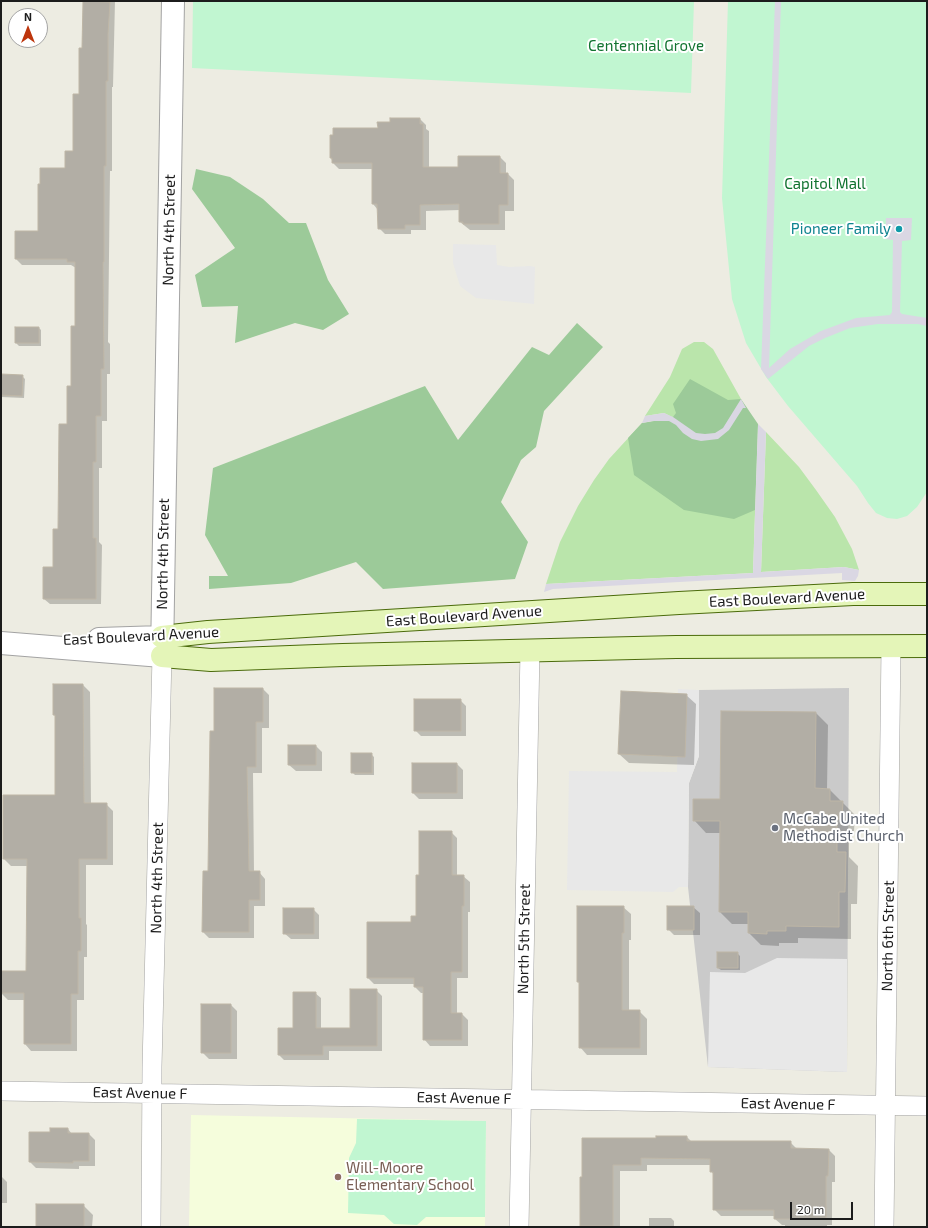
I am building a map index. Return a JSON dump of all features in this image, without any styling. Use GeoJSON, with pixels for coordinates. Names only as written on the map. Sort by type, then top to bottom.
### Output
{"type":"FeatureCollection","features":[{"type":"Feature","properties":{"kind":"main road","name":"East Boulevard Avenue"},"geometry":{"type":"LineString","coordinates":[[162,647],[208,632],[680,603],[853,594],[927,594]]}},
{"type":"Feature","properties":{"kind":"main road","name":"East Boulevard Avenue"},"geometry":{"type":"LineString","coordinates":[[162,647],[211,660],[530,650],[684,647],[927,646]]}},
{"type":"Feature","properties":{"kind":"street","name":"North 4th Street"},"geometry":{"type":"LineString","coordinates":[[151,1227],[152,1093],[162,647],[173,1]]}},
{"type":"Feature","properties":{"kind":"street","name":"East Boulevard Avenue"},"geometry":{"type":"LineString","coordinates":[[1,643],[162,647]]}},
{"type":"Feature","properties":{"kind":"street","name":"North 6th Street"},"geometry":{"type":"LineString","coordinates":[[884,1227],[891,646]]}},
{"type":"Feature","properties":{"kind":"street","name":"North 5th Street"},"geometry":{"type":"LineString","coordinates":[[519,1227],[530,650]]}},
{"type":"Feature","properties":{"kind":"street","name":"East Avenue F"},"geometry":{"type":"LineString","coordinates":[[1,1091],[927,1106]]}},
{"type":"Feature","properties":{"kind":"shaded area"},"geometry":{"type":"Polygon","coordinates":[[[775,1],[781,1],[769,368],[790,349],[821,331],[856,318],[890,315],[892,312],[893,240],[885,239],[886,218],[912,218],[911,240],[902,241],[900,312],[902,314],[927,318],[927,326],[918,324],[878,324],[850,328],[809,346],[768,379],[761,369],[775,1]]]}},
{"type":"Feature","properties":{"kind":"shaded area"},"geometry":{"type":"Polygon","coordinates":[[[453,244],[496,245],[497,265],[509,267],[535,267],[534,304],[476,298],[460,286],[453,263],[453,244]]]}},
{"type":"Feature","properties":{"kind":"shaded area"},"geometry":{"type":"Polygon","coordinates":[[[741,399],[746,408],[743,408],[729,430],[718,439],[701,441],[692,439],[669,421],[652,421],[642,423],[645,416],[664,413],[673,417],[696,433],[715,433],[723,428],[741,399]]]}},
{"type":"Feature","properties":{"kind":"shaded area"},"geometry":{"type":"Polygon","coordinates":[[[758,424],[766,432],[761,572],[844,567],[859,570],[855,581],[842,580],[842,573],[553,589],[544,592],[546,584],[753,573],[758,424]]]}},
{"type":"Feature","properties":{"kind":"shaded area","name":"McCabe United Methodist Church"},"geometry":{"type":"Polygon","coordinates":[[[849,688],[847,1072],[708,1067],[688,887],[689,783],[699,756],[699,690],[849,688]]]}},
{"type":"Feature","properties":{"kind":"shaded area"},"geometry":{"type":"Polygon","coordinates":[[[678,689],[699,690],[699,756],[689,783],[688,887],[679,887],[673,892],[567,890],[569,771],[677,772],[678,689]]]}},
{"type":"Feature","properties":{"kind":"shaded area"},"geometry":{"type":"Polygon","coordinates":[[[777,958],[847,959],[847,1072],[708,1067],[710,972],[745,973],[777,958]]]}},
{"type":"Feature","properties":{"kind":"shaded area","name":"Will-Moore Elementary School"},"geometry":{"type":"Polygon","coordinates":[[[191,1115],[486,1121],[485,1227],[189,1227],[191,1115]]]}},
{"type":"Feature","properties":{"kind":"green space","name":"Centennial Grove"},"geometry":{"type":"Polygon","coordinates":[[[193,1],[694,1],[691,93],[192,68],[193,1]]]}},
{"type":"Feature","properties":{"kind":"green space","name":"Capitol Mall"},"geometry":{"type":"Polygon","coordinates":[[[728,1],[927,1],[927,492],[917,507],[907,516],[897,519],[887,518],[876,513],[857,486],[788,406],[766,377],[746,343],[732,299],[722,198],[728,1]]]}},
{"type":"Feature","properties":{"kind":"green space"},"geometry":{"type":"Polygon","coordinates":[[[196,169],[230,177],[263,199],[289,223],[306,223],[328,280],[349,314],[323,330],[295,323],[235,343],[238,306],[202,307],[195,275],[235,248],[192,189],[196,169]]]}},
{"type":"Feature","properties":{"kind":"green space"},"geometry":{"type":"Polygon","coordinates":[[[577,323],[603,347],[544,411],[536,447],[521,460],[501,502],[528,542],[515,579],[383,589],[356,562],[291,583],[209,589],[209,576],[228,576],[205,535],[213,468],[425,386],[458,440],[532,347],[549,355],[577,323]]]}},
{"type":"Feature","properties":{"kind":"green space"},"geometry":{"type":"Polygon","coordinates":[[[694,342],[704,342],[713,349],[741,399],[731,416],[705,434],[664,413],[645,416],[670,377],[682,349],[694,342]]]}},
{"type":"Feature","properties":{"kind":"green space"},"geometry":{"type":"Polygon","coordinates":[[[690,379],[728,400],[741,399],[758,424],[755,510],[734,519],[684,510],[634,475],[628,438],[642,423],[673,417],[676,413],[673,404],[690,379]]]}},
{"type":"Feature","properties":{"kind":"green space"},"geometry":{"type":"Polygon","coordinates":[[[642,423],[758,424],[753,573],[546,584],[560,542],[578,506],[609,459],[642,423]]]}},
{"type":"Feature","properties":{"kind":"green space"},"geometry":{"type":"Polygon","coordinates":[[[766,432],[799,467],[835,517],[852,549],[859,570],[844,567],[761,572],[766,432]]]}},
{"type":"Feature","properties":{"kind":"green space"},"geometry":{"type":"Polygon","coordinates":[[[357,1119],[486,1121],[485,1217],[426,1217],[417,1225],[394,1224],[384,1215],[348,1213],[349,1158],[356,1143],[357,1119]]]}},
{"type":"Feature","properties":{"kind":"building"},"geometry":{"type":"Polygon","coordinates":[[[83,1],[110,2],[108,81],[106,81],[106,166],[104,166],[104,369],[101,369],[101,416],[96,416],[96,462],[93,462],[93,538],[96,538],[96,599],[43,599],[43,567],[53,567],[53,529],[58,529],[59,424],[67,424],[67,386],[71,386],[71,326],[75,326],[75,262],[67,262],[67,259],[15,259],[15,231],[38,231],[38,184],[40,184],[40,168],[65,168],[65,151],[73,151],[73,94],[79,94],[79,48],[82,48],[83,1]]]}},
{"type":"Feature","properties":{"kind":"building"},"geometry":{"type":"Polygon","coordinates":[[[390,118],[420,118],[420,124],[423,124],[423,167],[458,167],[458,156],[500,156],[500,173],[508,173],[508,205],[499,205],[499,224],[463,224],[463,222],[459,222],[459,204],[420,205],[420,225],[405,225],[405,229],[378,229],[377,204],[372,204],[372,163],[332,163],[332,158],[330,158],[330,135],[333,135],[333,128],[378,128],[377,122],[390,122],[390,118]]]}},
{"type":"Feature","properties":{"kind":"building"},"geometry":{"type":"Polygon","coordinates":[[[15,327],[39,327],[39,343],[15,343],[15,327]]]}},
{"type":"Feature","properties":{"kind":"building"},"geometry":{"type":"Polygon","coordinates":[[[1,374],[23,375],[22,396],[1,395],[1,374]]]}},
{"type":"Feature","properties":{"kind":"building"},"geometry":{"type":"Polygon","coordinates":[[[53,684],[83,684],[84,803],[107,803],[107,859],[79,859],[79,918],[81,918],[81,951],[78,951],[78,994],[71,994],[71,1044],[24,1044],[24,993],[1,993],[1,971],[26,971],[27,859],[3,859],[3,795],[55,795],[55,715],[53,715],[53,684]]]}},
{"type":"Feature","properties":{"kind":"building"},"geometry":{"type":"Polygon","coordinates":[[[214,688],[263,688],[263,722],[256,722],[256,767],[247,767],[249,871],[260,871],[260,900],[249,900],[249,932],[202,932],[203,871],[208,871],[210,731],[214,731],[214,688]]]}},
{"type":"Feature","properties":{"kind":"building"},"geometry":{"type":"Polygon","coordinates":[[[621,691],[687,694],[685,757],[618,754],[621,691]]]}},
{"type":"Feature","properties":{"kind":"building"},"geometry":{"type":"Polygon","coordinates":[[[414,699],[461,699],[461,731],[414,731],[414,699]]]}},
{"type":"Feature","properties":{"kind":"building","name":"McCabe United Methodist Church"},"geometry":{"type":"Polygon","coordinates":[[[721,711],[816,712],[815,788],[830,789],[830,801],[843,801],[842,819],[837,819],[837,852],[846,852],[845,892],[839,892],[839,927],[786,926],[786,931],[767,931],[767,934],[748,933],[748,912],[719,912],[720,821],[693,821],[693,799],[720,799],[721,711]]]}},
{"type":"Feature","properties":{"kind":"building"},"geometry":{"type":"Polygon","coordinates":[[[288,745],[316,745],[316,765],[288,765],[288,745]]]}},
{"type":"Feature","properties":{"kind":"building"},"geometry":{"type":"Polygon","coordinates":[[[351,753],[372,753],[372,773],[351,773],[351,753]]]}},
{"type":"Feature","properties":{"kind":"building"},"geometry":{"type":"Polygon","coordinates":[[[412,763],[457,763],[457,793],[412,793],[412,763]]]}},
{"type":"Feature","properties":{"kind":"building"},"geometry":{"type":"Polygon","coordinates":[[[419,831],[452,831],[452,875],[464,875],[464,906],[462,906],[462,972],[451,972],[451,1013],[462,1013],[462,1040],[423,1040],[423,987],[414,987],[414,978],[367,978],[367,922],[411,922],[411,916],[416,916],[416,875],[419,875],[419,831]]]}},
{"type":"Feature","properties":{"kind":"building"},"geometry":{"type":"Polygon","coordinates":[[[577,906],[624,906],[624,933],[622,933],[622,1010],[640,1010],[640,1048],[579,1048],[577,906]]]}},
{"type":"Feature","properties":{"kind":"building"},"geometry":{"type":"Polygon","coordinates":[[[667,906],[694,906],[694,930],[667,930],[667,906]]]}},
{"type":"Feature","properties":{"kind":"building"},"geometry":{"type":"Polygon","coordinates":[[[283,908],[314,908],[314,934],[283,934],[283,908]]]}},
{"type":"Feature","properties":{"kind":"building"},"geometry":{"type":"Polygon","coordinates":[[[717,952],[738,952],[738,968],[717,968],[717,952]]]}},
{"type":"Feature","properties":{"kind":"building"},"geometry":{"type":"Polygon","coordinates":[[[350,989],[377,989],[377,1046],[323,1046],[323,1055],[278,1055],[278,1028],[293,1028],[293,992],[316,992],[316,1028],[350,1028],[350,989]]]}},
{"type":"Feature","properties":{"kind":"building"},"geometry":{"type":"Polygon","coordinates":[[[201,1004],[231,1004],[231,1053],[201,1053],[201,1004]]]}},
{"type":"Feature","properties":{"kind":"building"},"geometry":{"type":"Polygon","coordinates":[[[50,1128],[68,1128],[68,1133],[89,1133],[89,1161],[73,1161],[73,1163],[29,1162],[29,1132],[50,1132],[50,1128]]]}},
{"type":"Feature","properties":{"kind":"building"},"geometry":{"type":"Polygon","coordinates":[[[656,1136],[687,1136],[687,1141],[791,1141],[791,1148],[829,1149],[828,1176],[826,1176],[826,1219],[774,1219],[774,1210],[713,1210],[713,1172],[710,1172],[710,1159],[641,1158],[641,1165],[613,1165],[613,1226],[580,1226],[582,1138],[656,1138],[656,1136]]]}},
{"type":"Feature","properties":{"kind":"building"},"geometry":{"type":"Polygon","coordinates":[[[36,1204],[84,1204],[84,1227],[36,1227],[36,1204]]]}},
{"type":"Feature","properties":{"kind":"place","name":"Pioneer Family"},"geometry":{"type":"Point","coordinates":[899,229]}},
{"type":"Feature","properties":{"kind":"place","name":"McCabe United Methodist Church"},"geometry":{"type":"Point","coordinates":[775,828]}},
{"type":"Feature","properties":{"kind":"place","name":"Will-Moore Elementary School"},"geometry":{"type":"Point","coordinates":[338,1177]}}]}
